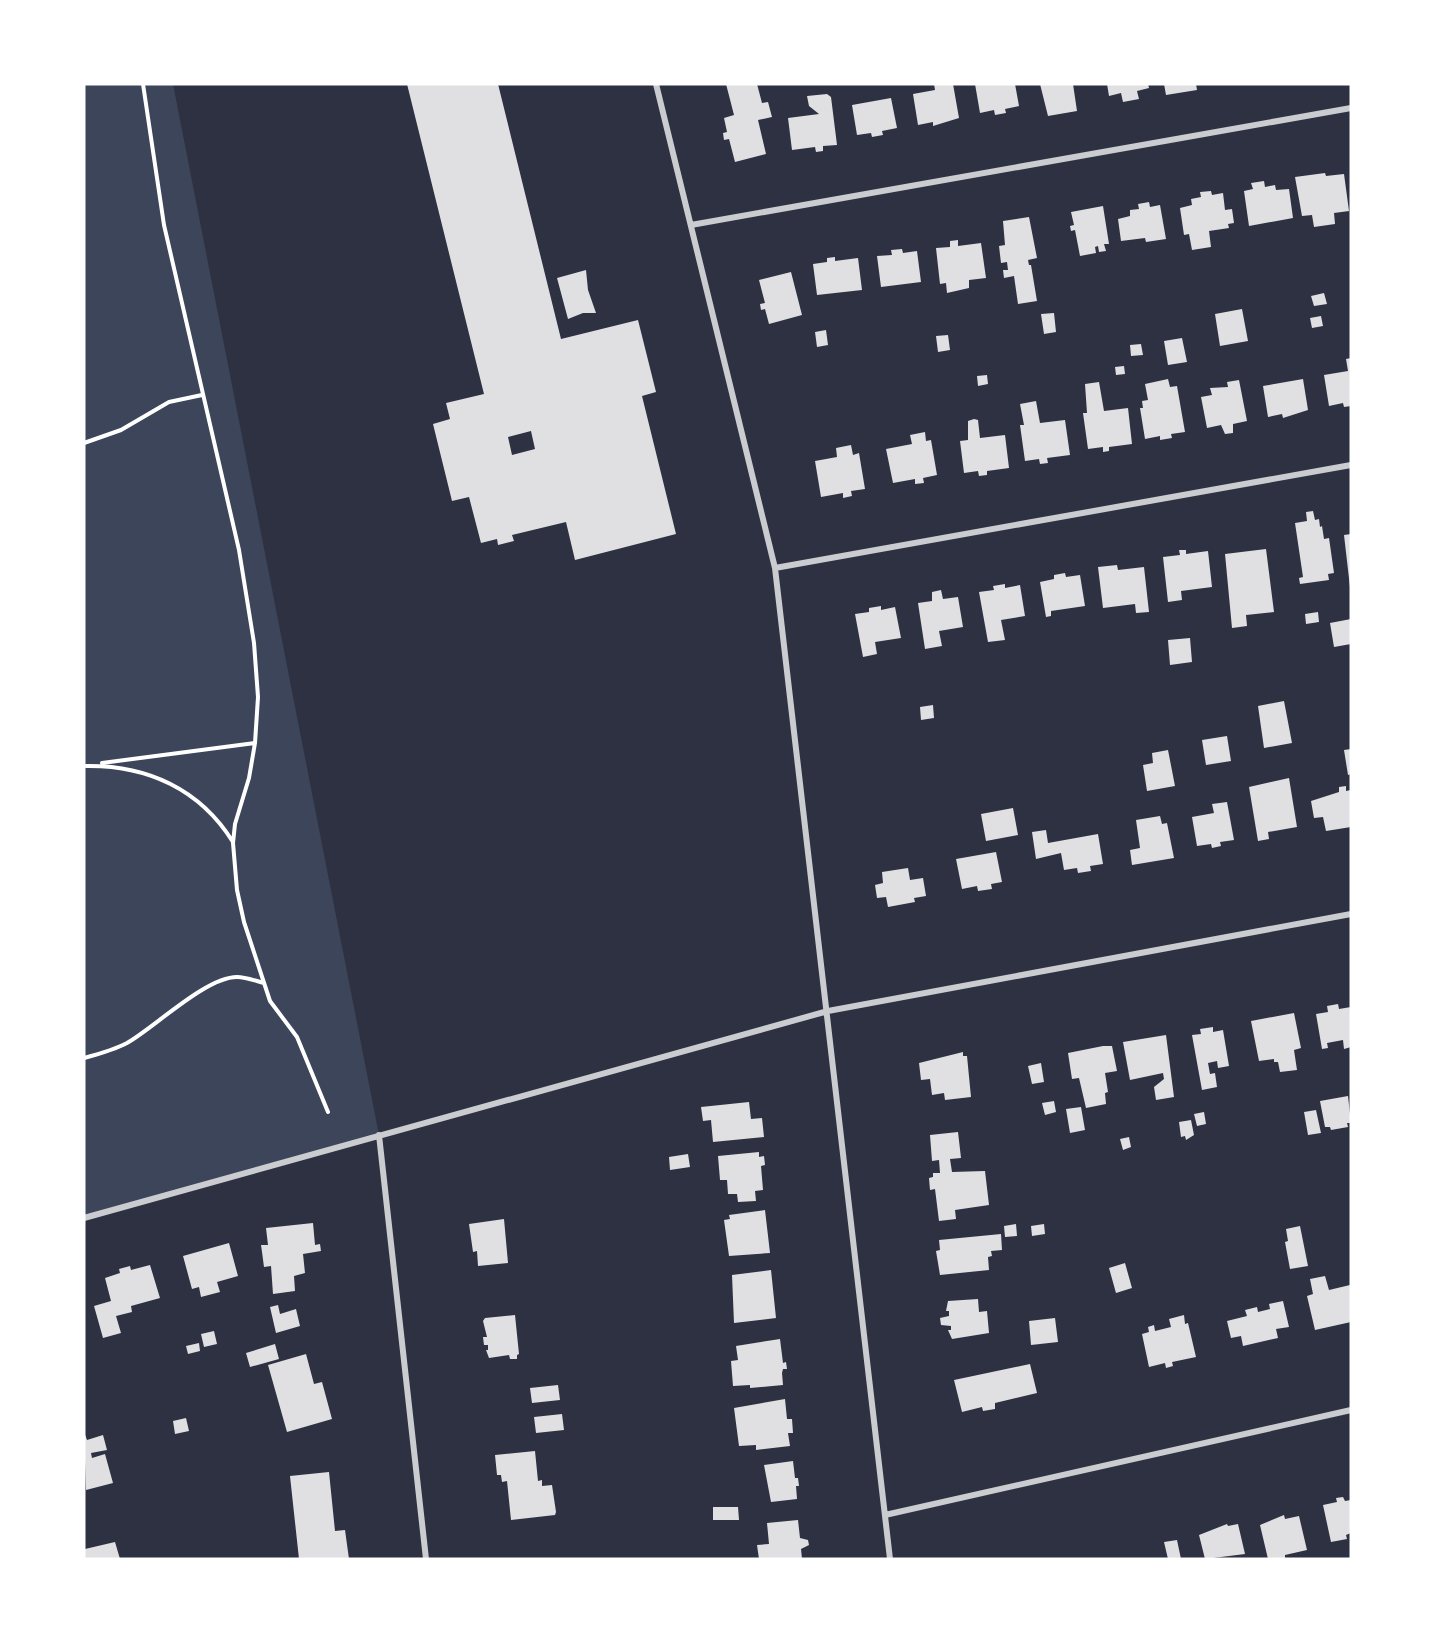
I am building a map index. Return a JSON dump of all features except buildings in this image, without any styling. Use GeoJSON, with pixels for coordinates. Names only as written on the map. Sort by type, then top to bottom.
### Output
{"type":"FeatureCollection","features":[{"type":"Feature","properties":{"kind":"street"},"geometry":{"type":"LineString","coordinates":[[656,84],[775,568],[890,1559]]}},
{"type":"Feature","properties":{"kind":"street"},"geometry":{"type":"LineString","coordinates":[[691,225],[1351,108]]}},
{"type":"Feature","properties":{"kind":"street"},"geometry":{"type":"LineString","coordinates":[[775,568],[1351,465]]}},
{"type":"Feature","properties":{"kind":"street"},"geometry":{"type":"LineString","coordinates":[[84,1218],[828,1011],[1351,914]]}},
{"type":"Feature","properties":{"kind":"street"},"geometry":{"type":"LineString","coordinates":[[379,1135],[426,1559]]}},
{"type":"Feature","properties":{"kind":"street"},"geometry":{"type":"LineString","coordinates":[[885,1515],[1351,1410]]}},
{"type":"Feature","properties":{"kind":"path"},"geometry":{"type":"LineString","coordinates":[[143,84],[164,225],[247,597],[257,673],[255,743],[249,777],[235,824],[233,843],[242,911],[264,983],[275,1009],[297,1037],[328,1112]]}},
{"type":"Feature","properties":{"kind":"path"},"geometry":{"type":"LineString","coordinates":[[84,443],[122,430],[169,402],[202,396]]}},
{"type":"Feature","properties":{"kind":"path"},"geometry":{"type":"LineString","coordinates":[[85,766],[255,743]]}},
{"type":"Feature","properties":{"kind":"path"},"geometry":{"type":"LineString","coordinates":[[85,766],[127,768],[168,782],[210,811],[233,843]]}},
{"type":"Feature","properties":{"kind":"path"},"geometry":{"type":"LineString","coordinates":[[84,1058],[129,1042],[190,997],[228,979],[237,977],[264,983]]}},
{"type":"Feature","properties":{"kind":"shaded area"},"geometry":{"type":"Polygon","coordinates":[[[84,84],[173,84],[379,1135],[84,1218],[84,84]]]}}]}
